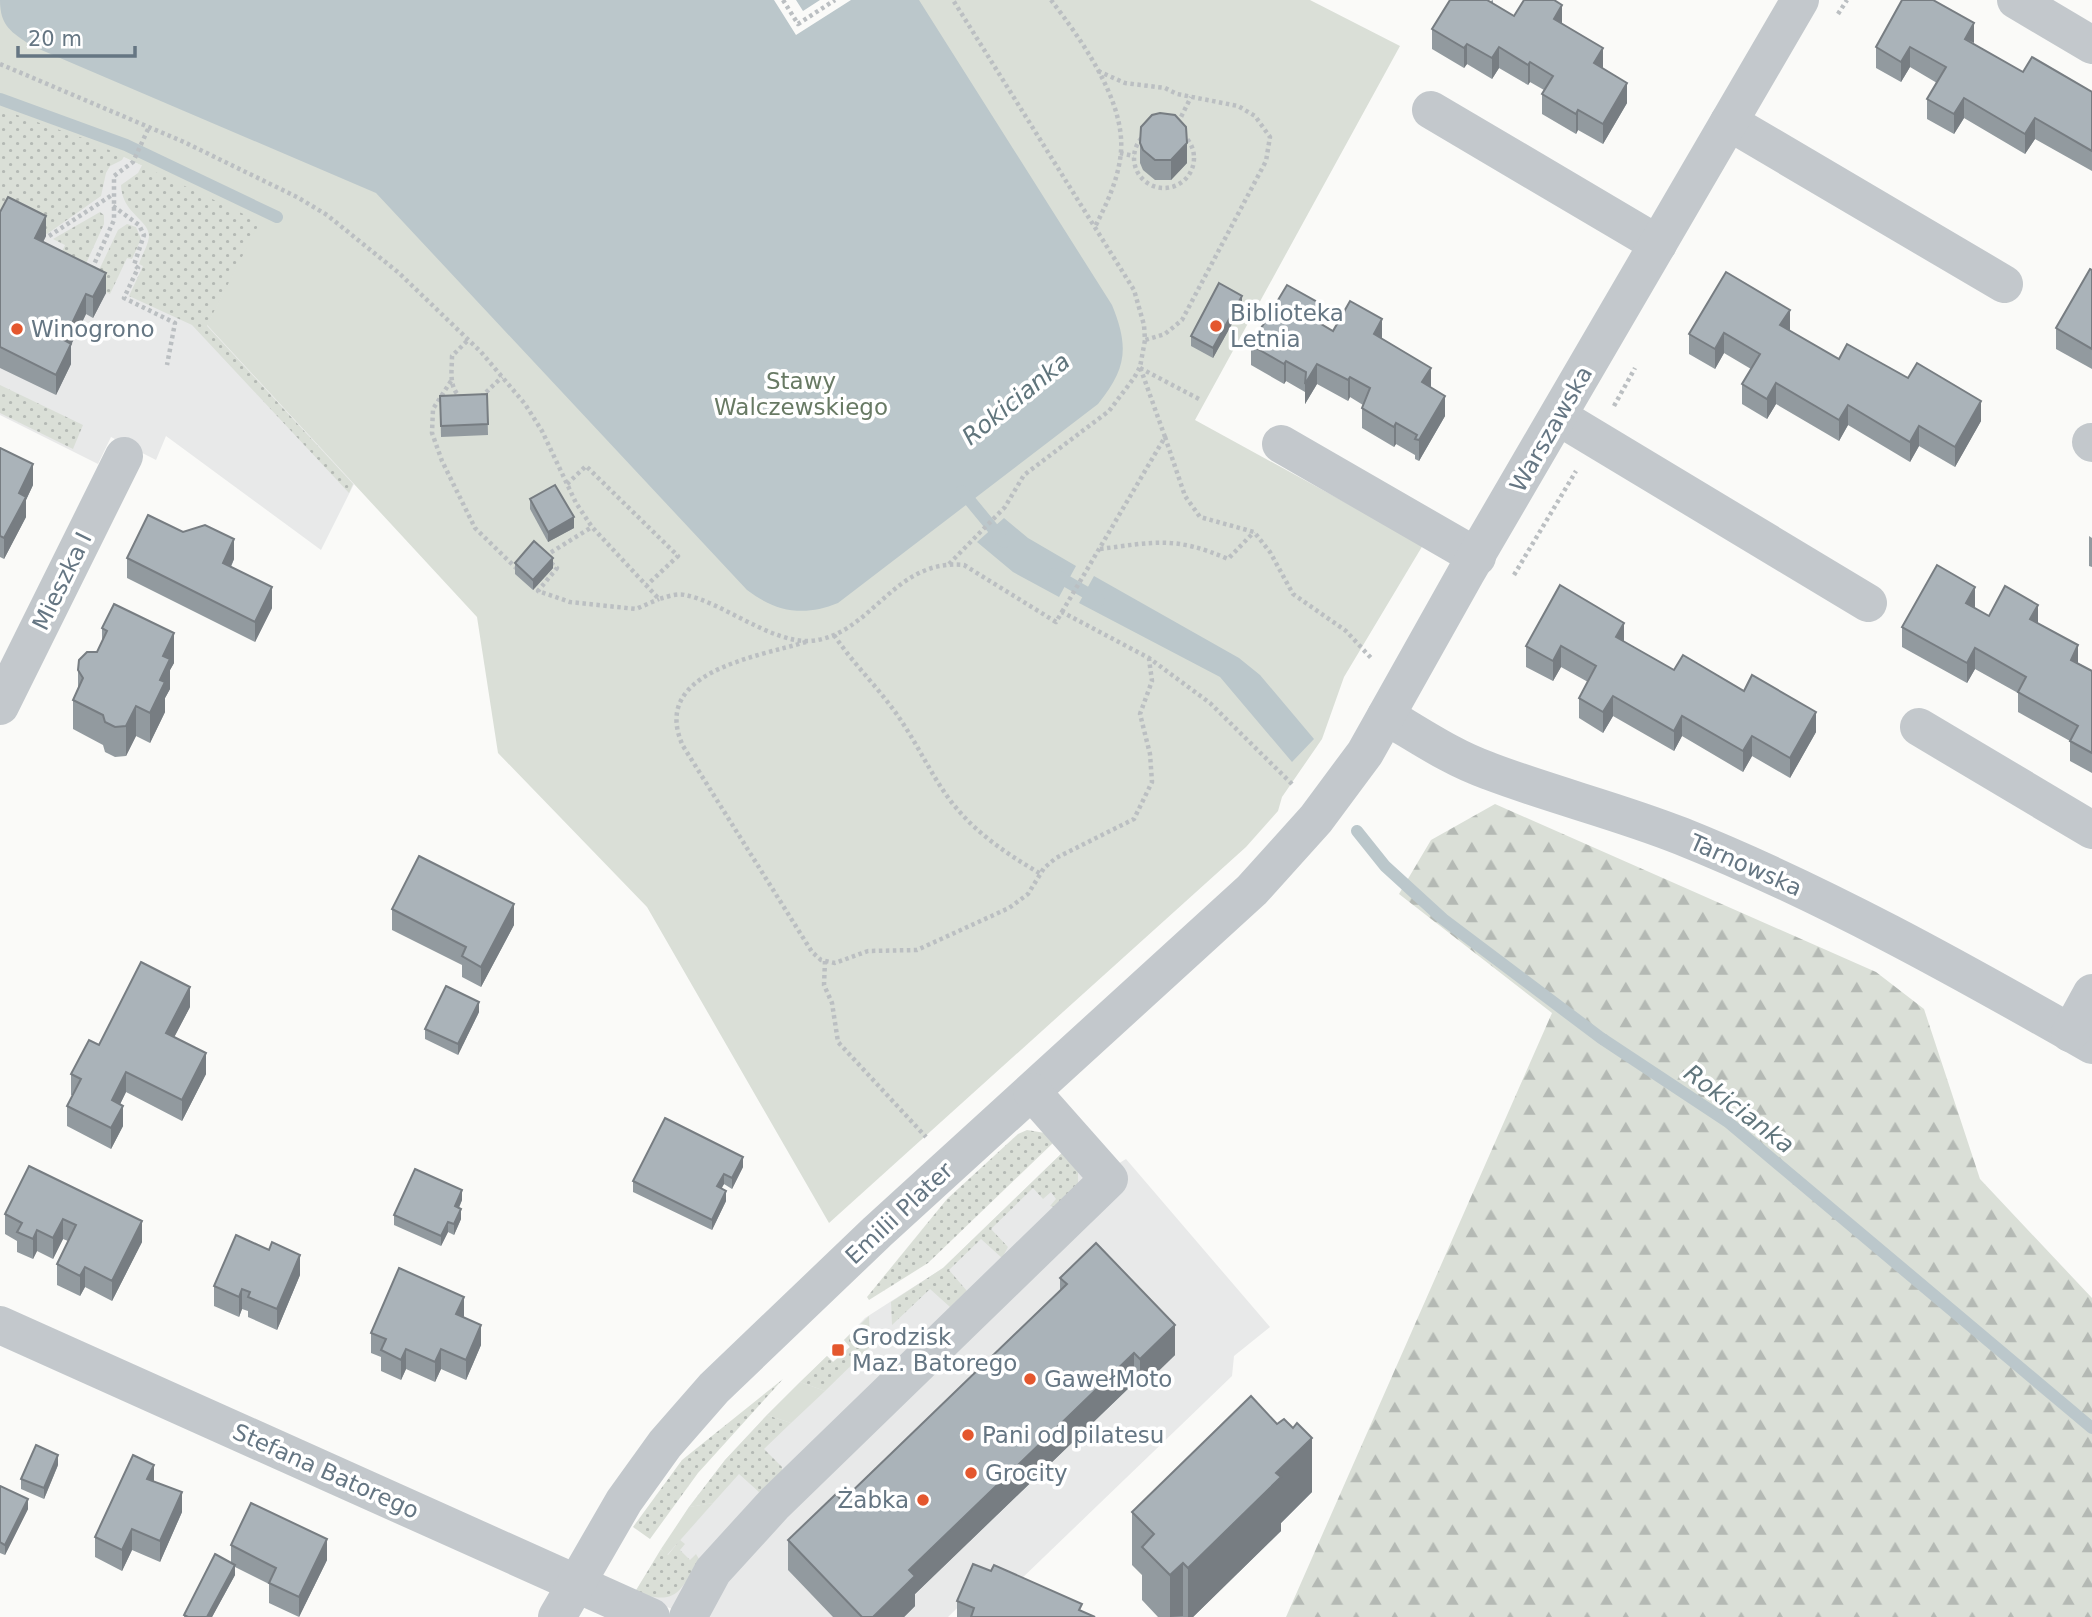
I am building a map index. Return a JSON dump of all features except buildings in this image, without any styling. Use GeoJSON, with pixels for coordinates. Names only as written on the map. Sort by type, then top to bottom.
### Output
{"type":"FeatureCollection","features":[{"type":"Feature","properties":{"kind":"street","name":"Warszawska"},"geometry":{"type":"LineString","coordinates":[[1290,850],[1342,786],[1387,716],[1800,0]]}},
{"type":"Feature","properties":{"kind":"street"},"geometry":{"type":"LineString","coordinates":[[2016,0],[2092,45]]}},
{"type":"Feature","properties":{"kind":"street"},"geometry":{"type":"LineString","coordinates":[[1431,110],[1658,244]]}},
{"type":"Feature","properties":{"kind":"street"},"geometry":{"type":"LineString","coordinates":[[1729,122],[2004,284]]}},
{"type":"Feature","properties":{"kind":"street"},"geometry":{"type":"LineString","coordinates":[[1559,417],[1868,603]]}},
{"type":"Feature","properties":{"kind":"street"},"geometry":{"type":"LineString","coordinates":[[1281,444],[1477,557]]}},
{"type":"Feature","properties":{"kind":"street","name":"Mieszka I"},"geometry":{"type":"LineString","coordinates":[[0,706],[124,456]]}},
{"type":"Feature","properties":{"kind":"street","name":"Tarnowska"},"geometry":{"type":"LineString","coordinates":[[1387,716],[1446,752],[1488,771],[1680,835],[1772,875],[1894,936],[2081,1039]]}},
{"type":"Feature","properties":{"kind":"street"},"geometry":{"type":"LineString","coordinates":[[1919,727],[2092,830]]}},
{"type":"Feature","properties":{"kind":"street","name":"Emilii Plater"},"geometry":{"type":"LineString","coordinates":[[557,1617],[631,1491],[665,1444],[714,1388],[877,1232],[1208,931],[1290,850]]}},
{"type":"Feature","properties":{"kind":"street"},"geometry":{"type":"LineString","coordinates":[[2081,1039],[2092,993]]}},
{"type":"Feature","properties":{"kind":"street"},"geometry":{"type":"LineString","coordinates":[[688,1617],[713,1571],[775,1503],[1109,1179],[1032,1092]]}},
{"type":"Feature","properties":{"kind":"street","name":"Stefana Batorego"},"geometry":{"type":"LineString","coordinates":[[0,1325],[651,1617]]}},
{"type":"Feature","properties":{"kind":"path"},"geometry":{"type":"LineString","coordinates":[[783,0],[798,24],[835,0]]}},
{"type":"Feature","properties":{"kind":"path"},"geometry":{"type":"LineString","coordinates":[[949,564],[973,536],[997,516],[1031,469],[1109,411],[1140,367],[1145,340],[1144,325],[1134,290],[953,0]]}},
{"type":"Feature","properties":{"kind":"path"},"geometry":{"type":"LineString","coordinates":[[1051,0],[1098,71],[1118,124],[1120,153],[1111,189],[1095,227]]}},
{"type":"Feature","properties":{"kind":"path"},"geometry":{"type":"LineString","coordinates":[[0,64],[149,127],[327,215],[399,273],[502,377],[542,430],[566,484],[592,527],[659,599]]}},
{"type":"Feature","properties":{"kind":"path"},"geometry":{"type":"LineString","coordinates":[[1098,71],[1125,83],[1165,88],[1191,97],[1238,106],[1255,116],[1270,137],[1266,161],[1182,320],[1165,334],[1145,340]]}},
{"type":"Feature","properties":{"kind":"path"},"geometry":{"type":"LineString","coordinates":[[1175,130],[1191,97]]}},
{"type":"Feature","properties":{"kind":"path"},"geometry":{"type":"LineString","coordinates":[[87,282],[113,225],[114,176],[134,160],[149,127]]}},
{"type":"Feature","properties":{"kind":"path"},"geometry":{"type":"LineString","coordinates":[[1155,129],[1175,130],[1190,142],[1195,161],[1186,179],[1178,185],[1168,188],[1149,185],[1136,170],[1135,156],[1139,141],[1155,129]]}},
{"type":"Feature","properties":{"kind":"path"},"geometry":{"type":"LineString","coordinates":[[1120,153],[1135,156]]}},
{"type":"Feature","properties":{"kind":"path"},"geometry":{"type":"LineString","coordinates":[[49,236],[112,195]]}},
{"type":"Feature","properties":{"kind":"path"},"geometry":{"type":"LineString","coordinates":[[113,206],[139,225],[144,235],[134,265],[138,268],[124,298],[175,323],[167,365]]}},
{"type":"Feature","properties":{"kind":"path"},"geometry":{"type":"LineString","coordinates":[[468,340],[452,356],[451,381],[455,393],[469,400],[486,394],[502,377]]}},
{"type":"Feature","properties":{"kind":"path"},"geometry":{"type":"LineString","coordinates":[[1140,367],[1200,400]]}},
{"type":"Feature","properties":{"kind":"path"},"geometry":{"type":"LineString","coordinates":[[1140,367],[1185,496],[1200,517],[1254,531],[1270,552],[1293,594],[1346,631],[1379,666]]}},
{"type":"Feature","properties":{"kind":"path"},"geometry":{"type":"LineString","coordinates":[[451,381],[433,409],[432,433],[442,461],[475,528],[516,569],[525,558]]}},
{"type":"Feature","properties":{"kind":"path"},"geometry":{"type":"LineString","coordinates":[[1149,659],[1152,681],[1140,714],[1152,777],[1144,801],[1134,819],[1062,855],[1041,874],[1028,894],[1009,908],[916,950],[868,951],[843,961],[825,961],[813,952],[682,746],[674,722],[677,706],[684,692],[695,683],[733,665],[834,635],[916,572],[949,564],[964,565],[1056,622],[1165,437]]}},
{"type":"Feature","properties":{"kind":"path"},"geometry":{"type":"LineString","coordinates":[[566,484],[586,466],[678,556],[647,585]]}},
{"type":"Feature","properties":{"kind":"path"},"geometry":{"type":"LineString","coordinates":[[544,557],[592,527]]}},
{"type":"Feature","properties":{"kind":"path"},"geometry":{"type":"LineString","coordinates":[[1099,549],[1178,542],[1191,544],[1228,559],[1254,531]]}},
{"type":"Feature","properties":{"kind":"path"},"geometry":{"type":"LineString","coordinates":[[534,548],[557,568],[538,591],[570,602],[636,609],[659,599],[685,595],[778,633],[810,641]]}},
{"type":"Feature","properties":{"kind":"path"},"geometry":{"type":"LineString","coordinates":[[1062,612],[1149,659],[1236,725],[1300,793]]}},
{"type":"Feature","properties":{"kind":"path"},"geometry":{"type":"LineString","coordinates":[[834,635],[855,667],[892,708],[963,816],[985,838],[1041,874]]}},
{"type":"Feature","properties":{"kind":"path"},"geometry":{"type":"LineString","coordinates":[[825,961],[824,985],[832,1003],[838,1042],[935,1146]]}},
{"type":"Feature","properties":{"kind":"shaded area"},"geometry":{"type":"Polygon","coordinates":[[[0,109],[88,140],[260,222],[207,325],[354,484],[321,550],[166,436],[156,460],[111,437],[98,464],[0,415],[0,109]]]}},
{"type":"Feature","properties":{"kind":"shaded area"},"geometry":{"type":"Polygon","coordinates":[[[1063,1152],[1116,1165],[1126,1159],[1270,1327],[1234,1356],[1232,1376],[1018,1582],[995,1571],[948,1617],[689,1617],[635,1592],[689,1507],[725,1460],[767,1415],[827,1356],[833,1362],[850,1347],[844,1340],[865,1318],[943,1268],[1063,1152]]]}},
{"type":"Feature","properties":{"kind":"green space","name":"Stawy Walczewskiego"},"geometry":{"type":"Polygon","coordinates":[[[0,0],[1310,0],[1400,46],[1195,420],[1423,545],[1344,677],[1322,739],[1282,797],[1278,811],[1246,847],[829,1223],[647,907],[498,753],[477,617],[207,325],[260,222],[88,140],[0,109],[0,0]]]}},
{"type":"Feature","properties":{"kind":"green space"},"geometry":{"type":"Polygon","coordinates":[[[0,72],[138,131],[122,160],[110,166],[106,173],[101,196],[47,234],[0,212],[0,72]]]}},
{"type":"Feature","properties":{"kind":"green space"},"geometry":{"type":"Polygon","coordinates":[[[156,138],[261,222],[207,326],[353,484],[349,493],[192,325],[129,296],[143,266],[139,264],[149,237],[145,226],[126,203],[121,185],[138,173],[156,138]]]}},
{"type":"Feature","properties":{"kind":"green space"},"geometry":{"type":"Polygon","coordinates":[[[100,212],[104,215],[104,224],[79,279],[55,267],[65,245],[53,239],[100,212]]]}},
{"type":"Feature","properties":{"kind":"green space"},"geometry":{"type":"Polygon","coordinates":[[[127,224],[136,227],[141,239],[132,259],[127,258],[110,294],[92,285],[118,230],[127,224]]]}},
{"type":"Feature","properties":{"kind":"green space"},"geometry":{"type":"Polygon","coordinates":[[[0,385],[83,425],[73,449],[0,413],[0,385]]]}},
{"type":"Feature","properties":{"kind":"green space"},"geometry":{"type":"Polygon","coordinates":[[[1495,804],[1876,972],[1924,1009],[1980,1179],[2092,1298],[2092,1617],[1286,1617],[1552,1013],[1399,894],[1431,840],[1495,804]]]}},
{"type":"Feature","properties":{"kind":"green space"},"geometry":{"type":"Polygon","coordinates":[[[1027,1130],[1045,1133],[1054,1142],[928,1263],[869,1300],[867,1297],[947,1199],[1018,1134],[1027,1130]]]}},
{"type":"Feature","properties":{"kind":"green space"},"geometry":{"type":"Polygon","coordinates":[[[1063,1152],[1078,1172],[1078,1183],[1054,1207],[1050,1206],[1056,1199],[1051,1192],[1043,1199],[1033,1188],[991,1229],[1008,1247],[1002,1258],[981,1239],[949,1270],[967,1291],[950,1307],[930,1289],[892,1325],[891,1302],[943,1268],[1063,1152]]]}},
{"type":"Feature","properties":{"kind":"green space"},"geometry":{"type":"Polygon","coordinates":[[[869,1316],[870,1347],[825,1391],[800,1382],[827,1356],[833,1362],[850,1347],[844,1340],[869,1316]]]}},
{"type":"Feature","properties":{"kind":"green space"},"geometry":{"type":"Polygon","coordinates":[[[783,1379],[698,1473],[650,1539],[633,1527],[682,1460],[783,1379]]]}},
{"type":"Feature","properties":{"kind":"green space"},"geometry":{"type":"Polygon","coordinates":[[[800,1382],[825,1391],[791,1423],[767,1415],[800,1382]]]}},
{"type":"Feature","properties":{"kind":"green space"},"geometry":{"type":"Polygon","coordinates":[[[767,1415],[791,1423],[764,1449],[782,1467],[782,1473],[759,1492],[739,1474],[713,1503],[689,1507],[725,1460],[767,1415]]]}},
{"type":"Feature","properties":{"kind":"green space"},"geometry":{"type":"Polygon","coordinates":[[[713,1503],[667,1555],[661,1549],[689,1507],[713,1503]]]}},
{"type":"Feature","properties":{"kind":"green space"},"geometry":{"type":"Polygon","coordinates":[[[680,1540],[685,1544],[680,1550],[690,1560],[696,1554],[699,1559],[681,1588],[675,1594],[660,1598],[635,1592],[661,1549],[668,1555],[680,1540]]]}},
{"type":"Feature","properties":{"kind":"water","name":"Stawy Walczewskiego"},"geometry":{"type":"Polygon","coordinates":[[[0,0],[919,0],[1112,305],[1123,345],[1120,368],[1098,404],[838,603],[802,611],[780,607],[747,590],[376,193],[32,46],[8,28],[2,16],[0,0]]]}},
{"type":"Feature","properties":{"kind":"water"},"geometry":{"type":"Polygon","coordinates":[[[1004,518],[1028,538],[1076,566],[1059,597],[1013,572],[977,542],[1004,518]]]}},
{"type":"Feature","properties":{"kind":"water"},"geometry":{"type":"Polygon","coordinates":[[[1094,576],[1239,658],[1260,675],[1314,739],[1292,762],[1220,677],[1079,603],[1094,576]]]}},
{"type":"Feature","properties":{"kind":"pier"},"geometry":{"type":"Polygon","coordinates":[[[774,0],[796,0],[803,11],[820,0],[851,0],[796,35],[774,0]]]}},
{"type":"Feature","properties":{"kind":"waterway"},"geometry":{"type":"LineString","coordinates":[[0,99],[126,145],[277,217]]}},
{"type":"Feature","properties":{"kind":"waterway","name":"Rokicianka"},"geometry":{"type":"LineString","coordinates":[[962,491],[1004,542]]}},
{"type":"Feature","properties":{"kind":"waterway","name":"Rokicianka"},"geometry":{"type":"LineString","coordinates":[[1054,574],[1099,600]]}},
{"type":"Feature","properties":{"kind":"waterway","name":"Rokicianka"},"geometry":{"type":"LineString","coordinates":[[1357,831],[1385,866],[1443,919],[1601,1038],[1728,1122],[2092,1428]]}},
{"type":"Feature","properties":{"kind":"place","name":"Biblioteka Letnia"},"geometry":{"type":"Point","coordinates":[1216,326]}},
{"type":"Feature","properties":{"kind":"place","name":"Winogrono"},"geometry":{"type":"Point","coordinates":[17,329]}},
{"type":"Feature","properties":{"kind":"place","name":"Grodzisk Maz. Batorego"},"geometry":{"type":"Point","coordinates":[838,1350]}},
{"type":"Feature","properties":{"kind":"place","name":"GawełMoto"},"geometry":{"type":"Point","coordinates":[1030,1379]}},
{"type":"Feature","properties":{"kind":"place","name":"Pani od pilatesu"},"geometry":{"type":"Point","coordinates":[968,1435]}},
{"type":"Feature","properties":{"kind":"place","name":"Grocity"},"geometry":{"type":"Point","coordinates":[971,1473]}},
{"type":"Feature","properties":{"kind":"place","name":"Żabka"},"geometry":{"type":"Point","coordinates":[923,1500]}}]}
